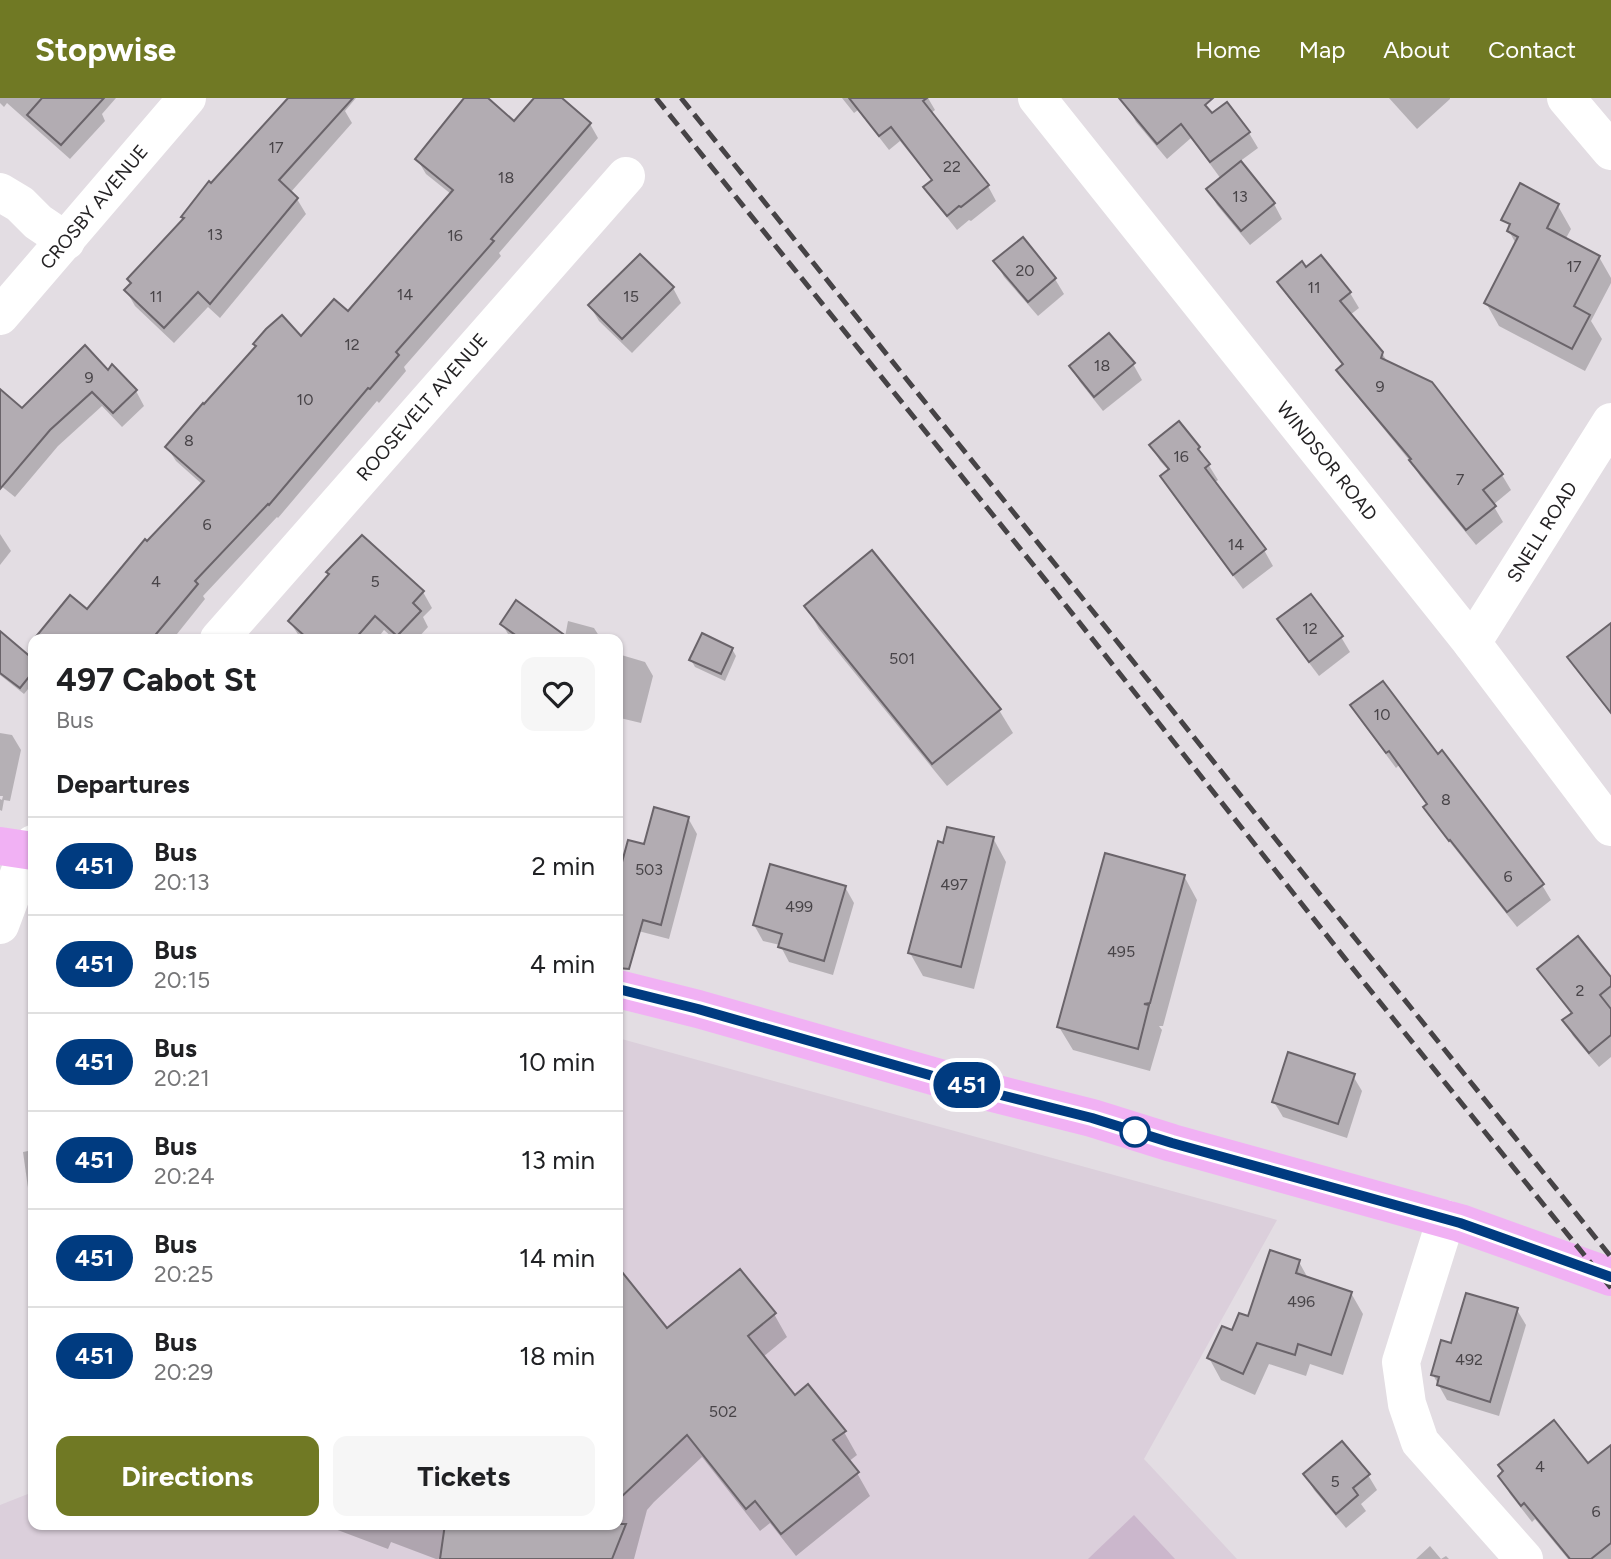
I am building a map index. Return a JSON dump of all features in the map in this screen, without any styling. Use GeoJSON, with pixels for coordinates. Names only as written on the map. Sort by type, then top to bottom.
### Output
{"type":"FeatureCollection","features":[{"type":"Feature","properties":{"kind":"highway"},"geometry":{"type":"LineString","coordinates":[[623,990],[1092,1118],[1446,1220],[1611,1277]]}},
{"type":"Feature","properties":{"kind":"street","name":"CROSBY AVENUE"},"geometry":{"type":"LineString","coordinates":[[0,316],[187,98]]}},
{"type":"Feature","properties":{"kind":"street","name":"WINDSOR ROAD"},"geometry":{"type":"LineString","coordinates":[[1037,98],[1472,643],[1611,827]]}},
{"type":"Feature","properties":{"kind":"street"},"geometry":{"type":"LineString","coordinates":[[1566,98],[1611,151]]}},
{"type":"Feature","properties":{"kind":"street","name":"ROOSEVELT AVENUE"},"geometry":{"type":"LineString","coordinates":[[223,634],[626,176]]}},
{"type":"Feature","properties":{"kind":"street"},"geometry":{"type":"LineString","coordinates":[[0,192],[20,204],[38,222],[66,241]]}},
{"type":"Feature","properties":{"kind":"street","name":"SNELL ROAD"},"geometry":{"type":"LineString","coordinates":[[1472,643],[1611,422]]}},
{"type":"Feature","properties":{"kind":"street"},"geometry":{"type":"LineString","coordinates":[[0,925],[24,848]]}},
{"type":"Feature","properties":{"kind":"street"},"geometry":{"type":"LineString","coordinates":[[1446,1220],[1401,1362],[1407,1405],[1420,1442],[1524,1559]]}},
{"type":"Feature","properties":{"kind":"shaded area"},"geometry":{"type":"Polygon","coordinates":[[[623,1039],[1277,1220],[1144,1459],[1237,1559],[0,1559],[0,1505],[28,1494],[28,1530],[623,1530],[623,1039]]]}},
{"type":"Feature","properties":{"kind":"shaded area"},"geometry":{"type":"Polygon","coordinates":[[[1134,1515],[1175,1559],[1088,1559],[1134,1515]]]}},
{"type":"Feature","properties":{"kind":"building"},"geometry":{"type":"Polygon","coordinates":[[[42,98],[104,98],[61,145],[27,115],[42,98]]]}},
{"type":"Feature","properties":{"kind":"building"},"geometry":{"type":"Polygon","coordinates":[[[288,98],[353,98],[279,180],[298,198],[210,304],[198,292],[164,328],[124,290],[131,283],[127,279],[184,218],[181,217],[209,181],[211,183],[288,98]]]}},
{"type":"Feature","properties":{"kind":"building"},"geometry":{"type":"Polygon","coordinates":[[[464,98],[488,98],[514,121],[534,98],[562,98],[591,123],[491,239],[494,241],[396,352],[399,355],[370,389],[368,388],[269,505],[195,581],[198,584],[156,634],[38,634],[70,595],[87,609],[145,539],[147,541],[204,481],[165,447],[256,346],[253,344],[266,329],[282,315],[301,336],[334,299],[348,311],[453,190],[415,159],[464,98]]]}},
{"type":"Feature","properties":{"kind":"building"},"geometry":{"type":"Polygon","coordinates":[[[849,98],[927,98],[923,101],[989,185],[947,216],[923,187],[932,180],[891,127],[879,136],[849,98]]]}},
{"type":"Feature","properties":{"kind":"building"},"geometry":{"type":"Polygon","coordinates":[[[1119,98],[1213,98],[1205,105],[1212,113],[1227,102],[1250,132],[1210,162],[1181,124],[1157,144],[1119,98]]]}},
{"type":"Feature","properties":{"kind":"building"},"geometry":{"type":"Polygon","coordinates":[[[1241,161],[1275,203],[1241,231],[1206,189],[1241,161]]]}},
{"type":"Feature","properties":{"kind":"building"},"geometry":{"type":"Polygon","coordinates":[[[1520,183],[1559,204],[1547,228],[1600,256],[1574,306],[1590,315],[1572,349],[1484,303],[1518,237],[1507,231],[1510,224],[1501,220],[1520,183]]]}},
{"type":"Feature","properties":{"kind":"building"},"geometry":{"type":"Polygon","coordinates":[[[1023,237],[1056,278],[1028,302],[993,261],[1023,237]]]}},
{"type":"Feature","properties":{"kind":"building"},"geometry":{"type":"Polygon","coordinates":[[[640,254],[674,287],[622,339],[588,305],[640,254]]]}},
{"type":"Feature","properties":{"kind":"building"},"geometry":{"type":"Polygon","coordinates":[[[1321,255],[1351,292],[1340,301],[1383,352],[1381,358],[1432,382],[1503,474],[1483,490],[1496,506],[1466,530],[1336,370],[1343,364],[1277,282],[1302,261],[1306,267],[1321,255]]]}},
{"type":"Feature","properties":{"kind":"building"},"geometry":{"type":"Polygon","coordinates":[[[1109,333],[1135,363],[1094,397],[1069,366],[1109,333]]]}},
{"type":"Feature","properties":{"kind":"building"},"geometry":{"type":"Polygon","coordinates":[[[85,345],[108,370],[112,364],[137,390],[113,413],[92,392],[50,430],[0,489],[0,389],[22,408],[85,345]]]}},
{"type":"Feature","properties":{"kind":"building"},"geometry":{"type":"Polygon","coordinates":[[[1179,421],[1210,464],[1205,468],[1266,549],[1233,575],[1160,476],[1169,469],[1149,445],[1179,421]]]}},
{"type":"Feature","properties":{"kind":"building"},"geometry":{"type":"Polygon","coordinates":[[[362,535],[424,591],[413,603],[421,611],[399,634],[395,634],[375,616],[359,634],[302,634],[288,621],[329,574],[326,572],[362,535]]]}},
{"type":"Feature","properties":{"kind":"building"},"geometry":{"type":"Polygon","coordinates":[[[872,550],[1001,709],[932,764],[804,606],[872,550]]]}},
{"type":"Feature","properties":{"kind":"building"},"geometry":{"type":"Polygon","coordinates":[[[1311,594],[1343,636],[1309,662],[1277,619],[1311,594]]]}},
{"type":"Feature","properties":{"kind":"building"},"geometry":{"type":"Polygon","coordinates":[[[516,600],[563,634],[514,634],[500,624],[516,600]]]}},
{"type":"Feature","properties":{"kind":"building"},"geometry":{"type":"Polygon","coordinates":[[[1611,623],[1611,713],[1567,657],[1611,623]]]}},
{"type":"Feature","properties":{"kind":"building"},"geometry":{"type":"Polygon","coordinates":[[[0,631],[28,655],[28,678],[20,688],[0,673],[0,631]]]}},
{"type":"Feature","properties":{"kind":"building"},"geometry":{"type":"Polygon","coordinates":[[[702,633],[733,648],[721,674],[689,660],[702,633]]]}},
{"type":"Feature","properties":{"kind":"building"},"geometry":{"type":"Polygon","coordinates":[[[1383,681],[1438,754],[1442,750],[1544,884],[1507,912],[1423,807],[1427,804],[1389,751],[1386,753],[1350,705],[1383,681]]]}},
{"type":"Feature","properties":{"kind":"building"},"geometry":{"type":"Polygon","coordinates":[[[654,807],[689,817],[661,925],[643,920],[629,969],[623,968],[623,858],[628,840],[644,844],[654,807]]]}},
{"type":"Feature","properties":{"kind":"building"},"geometry":{"type":"Polygon","coordinates":[[[947,827],[994,837],[961,967],[908,953],[938,841],[943,843],[947,827]]]}},
{"type":"Feature","properties":{"kind":"building"},"geometry":{"type":"Polygon","coordinates":[[[1105,853],[1185,875],[1150,1003],[1144,1004],[1149,1005],[1138,1049],[1057,1027],[1105,853]]]}},
{"type":"Feature","properties":{"kind":"building"},"geometry":{"type":"Polygon","coordinates":[[[770,864],[846,886],[824,961],[778,947],[782,934],[753,925],[770,864]]]}},
{"type":"Feature","properties":{"kind":"building"},"geometry":{"type":"Polygon","coordinates":[[[1578,936],[1611,977],[1611,986],[1600,995],[1611,1009],[1611,1035],[1589,1053],[1562,1020],[1572,1013],[1537,969],[1578,936]]]}},
{"type":"Feature","properties":{"kind":"building"},"geometry":{"type":"Polygon","coordinates":[[[1288,1052],[1355,1074],[1338,1124],[1272,1102],[1288,1052]]]}},
{"type":"Feature","properties":{"kind":"building"},"geometry":{"type":"Polygon","coordinates":[[[1270,1250],[1300,1260],[1296,1273],[1352,1292],[1331,1355],[1298,1344],[1295,1355],[1257,1343],[1243,1374],[1207,1358],[1222,1326],[1232,1330],[1239,1313],[1248,1316],[1270,1250]]]}},
{"type":"Feature","properties":{"kind":"building"},"geometry":{"type":"Polygon","coordinates":[[[740,1269],[776,1313],[748,1336],[795,1395],[808,1384],[846,1431],[833,1440],[859,1472],[781,1534],[755,1501],[746,1509],[687,1435],[623,1495],[623,1273],[667,1328],[740,1269]]]}},
{"type":"Feature","properties":{"kind":"building"},"geometry":{"type":"Polygon","coordinates":[[[1466,1293],[1518,1308],[1490,1402],[1437,1385],[1439,1377],[1431,1375],[1441,1340],[1451,1343],[1466,1293]]]}},
{"type":"Feature","properties":{"kind":"building"},"geometry":{"type":"Polygon","coordinates":[[[1554,1420],[1588,1463],[1611,1445],[1611,1543],[1591,1559],[1570,1559],[1524,1503],[1521,1506],[1498,1476],[1503,1471],[1498,1465],[1554,1420]]]}},
{"type":"Feature","properties":{"kind":"building"},"geometry":{"type":"Polygon","coordinates":[[[1342,1441],[1370,1474],[1353,1488],[1358,1495],[1336,1514],[1303,1474],[1342,1441]]]}},
{"type":"Feature","properties":{"kind":"building"},"geometry":{"type":"Polygon","coordinates":[[[623,1524],[626,1524],[612,1559],[440,1559],[444,1530],[623,1530],[623,1524]]]}},
{"type":"Feature","properties":{"kind":"railway"},"geometry":{"type":"LineString","coordinates":[[656,98],[1056,593],[1362,980],[1611,1288]]}},
{"type":"Feature","properties":{"kind":"railway"},"geometry":{"type":"LineString","coordinates":[[681,98],[1611,1257]]}},
{"type":"Feature","properties":{"kind":"bus line","name":"451"},"geometry":{"type":"LineString","coordinates":[[623,990],[1092,1118],[1460,1223],[1611,1277]]}}]}
